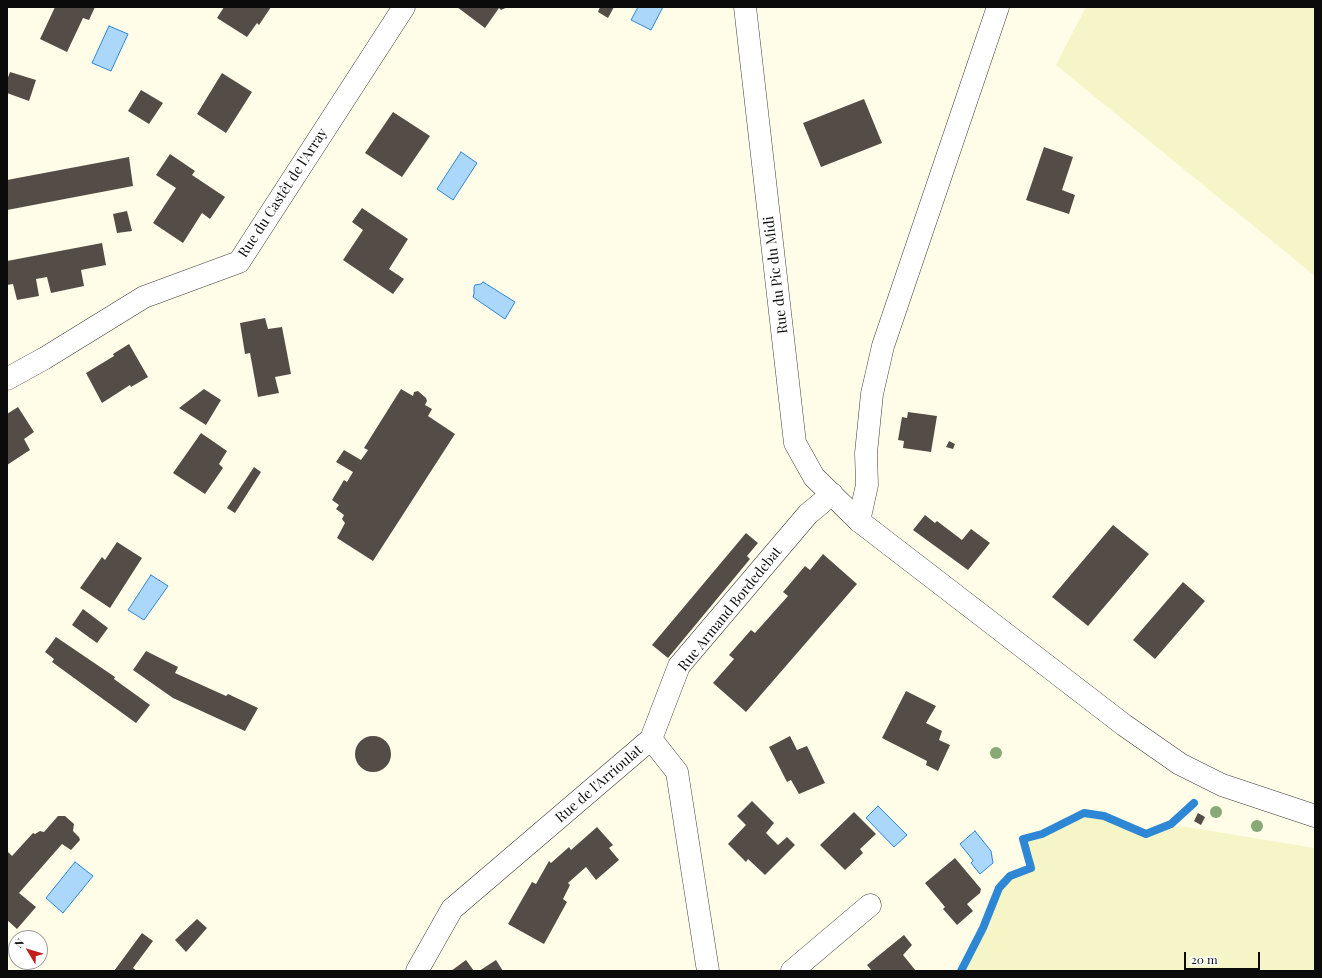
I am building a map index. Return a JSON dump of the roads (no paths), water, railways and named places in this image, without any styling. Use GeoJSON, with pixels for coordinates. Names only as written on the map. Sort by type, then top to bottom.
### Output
{"type":"FeatureCollection","features":[{"type":"Feature","properties":{"kind":"street","name":"Rue du Castêt de l'Array"},"geometry":{"type":"LineString","coordinates":[[7,379],[144,297],[239,262],[404,7]]}},
{"type":"Feature","properties":{"kind":"street","name":"Rue du Pic du Midi"},"geometry":{"type":"LineString","coordinates":[[745,7],[795,443],[814,477],[858,520],[1124,725],[1180,764],[1222,785],[1315,816]]}},
{"type":"Feature","properties":{"kind":"street"},"geometry":{"type":"LineString","coordinates":[[858,520],[867,485],[866,453],[872,394],[883,346],[998,7]]}},
{"type":"Feature","properties":{"kind":"street","name":"Rue Armand Bordedebat"},"geometry":{"type":"LineString","coordinates":[[651,739],[679,666],[808,514],[832,494]]}},
{"type":"Feature","properties":{"kind":"street","name":"Rue de l'Arrioulat"},"geometry":{"type":"LineString","coordinates":[[417,971],[452,909],[651,739],[677,772],[708,971]]}},
{"type":"Feature","properties":{"kind":"street"},"geometry":{"type":"LineString","coordinates":[[792,971],[870,905]]}},
{"type":"Feature","properties":{"kind":"water"},"geometry":{"type":"Polygon","coordinates":[[[638,7],[663,7],[651,30],[631,20],[638,7]]]}},
{"type":"Feature","properties":{"kind":"water"},"geometry":{"type":"Polygon","coordinates":[[[109,26],[128,34],[111,71],[92,63],[109,26]]]}},
{"type":"Feature","properties":{"kind":"water"},"geometry":{"type":"Polygon","coordinates":[[[461,152],[477,163],[453,200],[437,189],[461,152]]]}},
{"type":"Feature","properties":{"kind":"water"},"geometry":{"type":"Polygon","coordinates":[[[483,282],[515,302],[505,319],[473,297],[475,285],[483,282]]]}},
{"type":"Feature","properties":{"kind":"water"},"geometry":{"type":"Polygon","coordinates":[[[151,575],[168,586],[144,620],[128,610],[151,575]]]}},
{"type":"Feature","properties":{"kind":"water"},"geometry":{"type":"Polygon","coordinates":[[[878,806],[907,835],[894,847],[866,818],[878,806]]]}},
{"type":"Feature","properties":{"kind":"water"},"geometry":{"type":"Polygon","coordinates":[[[975,831],[991,851],[993,863],[980,874],[971,863],[973,861],[972,859],[960,844],[975,831]]]}},
{"type":"Feature","properties":{"kind":"water"},"geometry":{"type":"Polygon","coordinates":[[[75,862],[93,876],[63,913],[46,898],[75,862]]]}},
{"type":"Feature","properties":{"kind":"waterway"},"geometry":{"type":"LineString","coordinates":[[961,971],[983,928],[999,888],[1010,876],[1031,868],[1023,839],[1042,834],[1084,813],[1104,816],[1146,834],[1171,824],[1194,803]]}}]}
